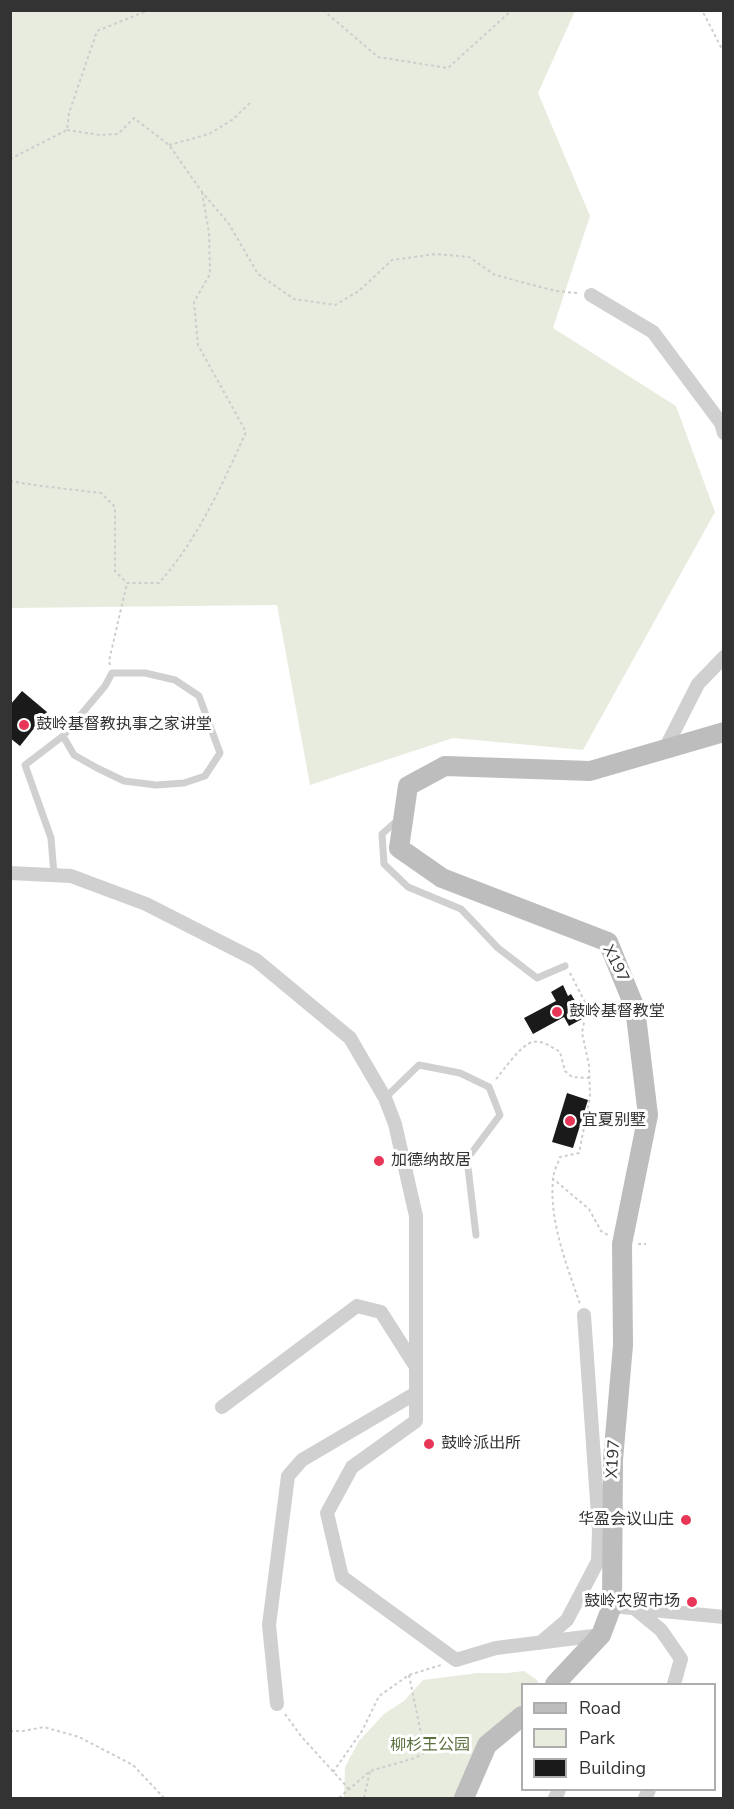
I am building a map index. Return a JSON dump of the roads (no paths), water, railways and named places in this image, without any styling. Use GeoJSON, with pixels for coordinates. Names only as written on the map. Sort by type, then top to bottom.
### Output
{"type":"FeatureCollection","features":[{"type":"Feature","properties":{"kind":"street"},"geometry":{"type":"LineString","coordinates":[[591,295],[653,332],[721,423],[723,433]]}},
{"type":"Feature","properties":{"kind":"street"},"geometry":{"type":"LineString","coordinates":[[665,749],[698,684],[723,657]]}},
{"type":"Feature","properties":{"kind":"street","name":"X197"},"geometry":{"type":"LineString","coordinates":[[556,1683],[601,1635],[612,1606],[613,1460],[623,1345],[622,1244],[648,1115],[635,1008],[608,942],[442,878],[399,848],[408,786],[445,766],[590,771],[723,732]]}},
{"type":"Feature","properties":{"kind":"street"},"geometry":{"type":"LineString","coordinates":[[10,873],[71,876],[146,904],[256,960],[350,1038],[385,1098],[395,1124],[416,1216],[416,1421],[352,1467],[327,1513],[342,1576],[456,1660],[496,1648],[601,1635]]}},
{"type":"Feature","properties":{"kind":"street"},"geometry":{"type":"LineString","coordinates":[[222,1407],[357,1306],[381,1312],[416,1367]]}},
{"type":"Feature","properties":{"kind":"street"},"geometry":{"type":"LineString","coordinates":[[540,1643],[567,1620],[598,1561],[599,1530],[584,1315]]}},
{"type":"Feature","properties":{"kind":"street"},"geometry":{"type":"LineString","coordinates":[[276,1704],[269,1625],[288,1476],[303,1460],[416,1393]]}},
{"type":"Feature","properties":{"kind":"street"},"geometry":{"type":"LineString","coordinates":[[599,1530],[613,1565]]}},
{"type":"Feature","properties":{"kind":"street"},"geometry":{"type":"LineString","coordinates":[[612,1606],[723,1617]]}},
{"type":"Feature","properties":{"kind":"street"},"geometry":{"type":"LineString","coordinates":[[634,1608],[661,1630],[681,1659],[674,1683]]}},
{"type":"Feature","properties":{"kind":"street"},"geometry":{"type":"LineString","coordinates":[[464,1798],[487,1745],[521,1717]]}},
{"type":"Feature","properties":{"kind":"lane"},"geometry":{"type":"LineString","coordinates":[[54,875],[51,838],[25,765],[63,736],[105,686],[112,673],[145,673],[176,680],[199,696],[220,753],[205,776],[184,783],[156,785],[124,781],[74,755],[63,736]]}},
{"type":"Feature","properties":{"kind":"lane"},"geometry":{"type":"LineString","coordinates":[[404,815],[382,834],[384,864],[408,887],[461,909],[498,948],[537,978],[565,966]]}},
{"type":"Feature","properties":{"kind":"lane"},"geometry":{"type":"LineString","coordinates":[[385,1098],[419,1065],[460,1073],[489,1087],[500,1115],[467,1159],[476,1235]]}},
{"type":"Feature","properties":{"kind":"place","name":"鼓岭基督教执事之家讲堂"},"geometry":{"type":"Point","coordinates":[24,725]}},
{"type":"Feature","properties":{"kind":"place","name":"鼓岭基督教堂"},"geometry":{"type":"Point","coordinates":[557,1012]}},
{"type":"Feature","properties":{"kind":"place","name":"宜夏别墅"},"geometry":{"type":"Point","coordinates":[570,1121]}},
{"type":"Feature","properties":{"kind":"place","name":"加德纳故居"},"geometry":{"type":"Point","coordinates":[379,1161]}},
{"type":"Feature","properties":{"kind":"place","name":"鼓岭派出所"},"geometry":{"type":"Point","coordinates":[429,1444]}},
{"type":"Feature","properties":{"kind":"place","name":"华盈会议山庄"},"geometry":{"type":"Point","coordinates":[686,1520]}},
{"type":"Feature","properties":{"kind":"place","name":"鼓岭农贸市场"},"geometry":{"type":"Point","coordinates":[692,1602]}},
{"type":"Feature","properties":{"kind":"park label","name":"柳杉王公园"},"geometry":{"type":"Point","coordinates":[430,1746]}}]}
